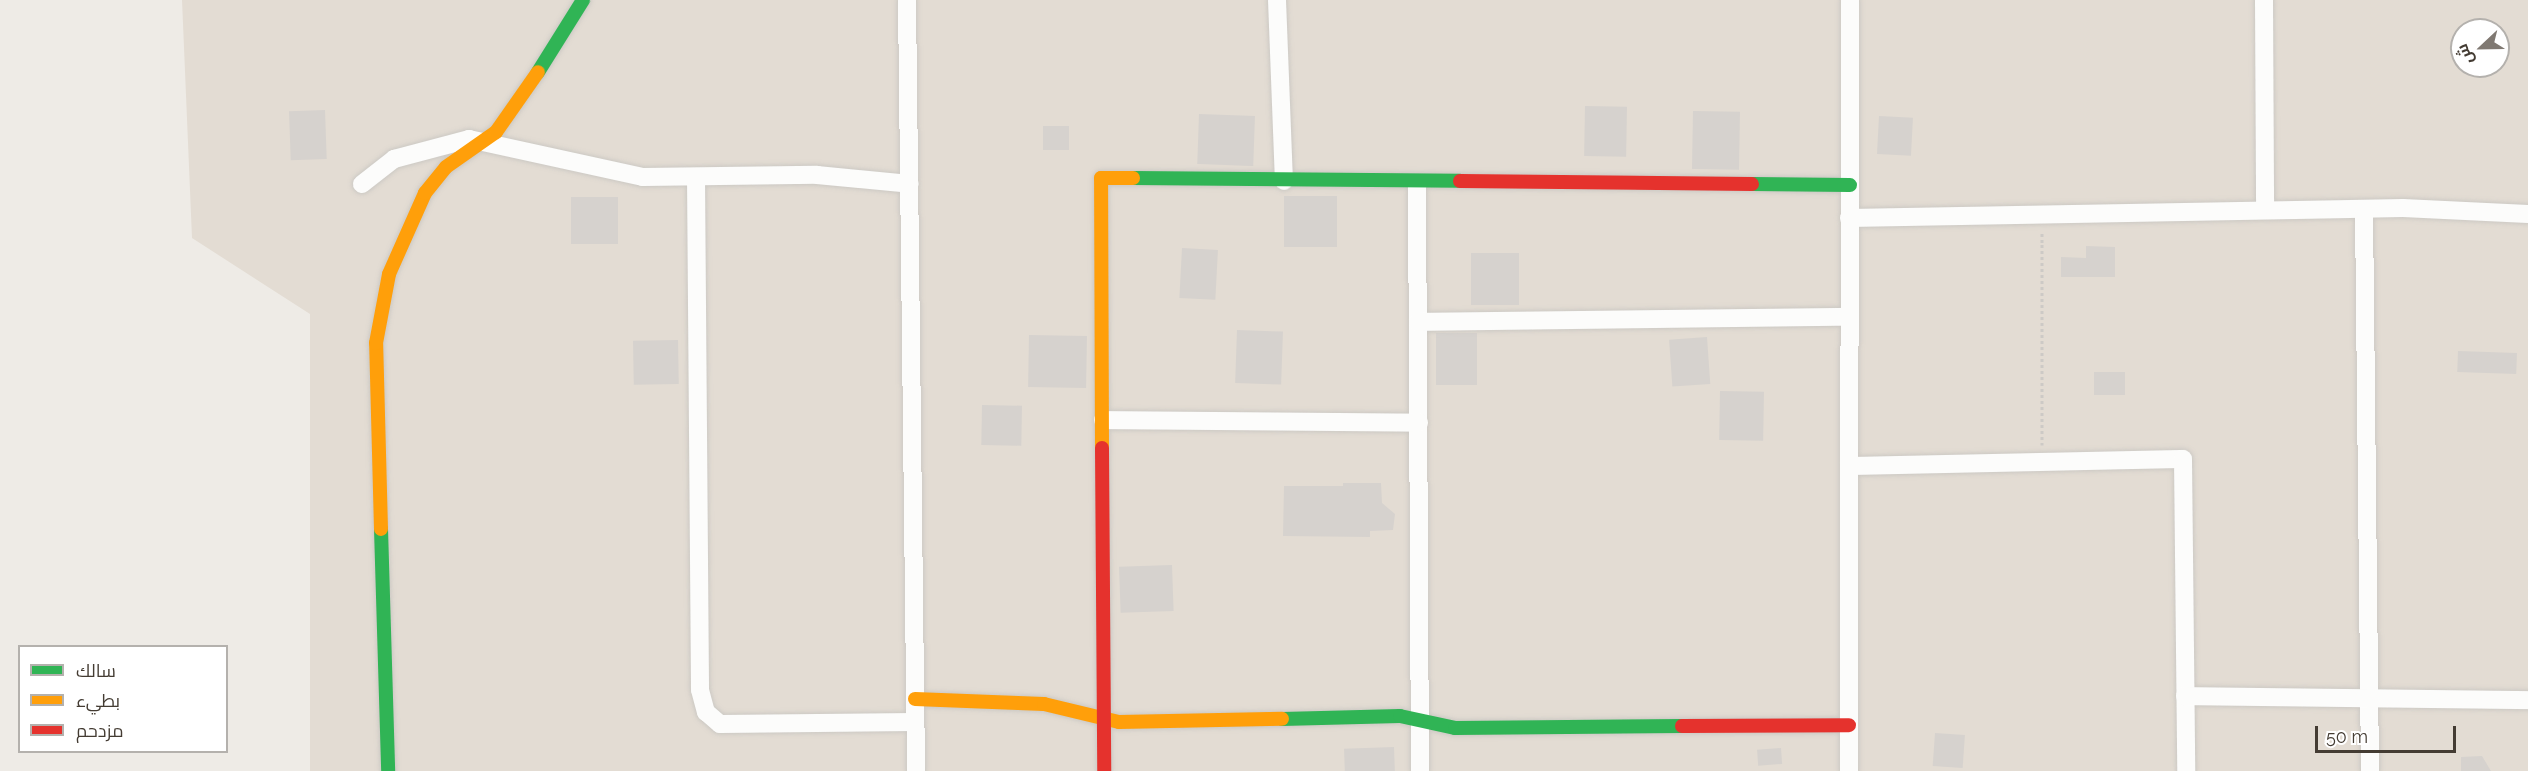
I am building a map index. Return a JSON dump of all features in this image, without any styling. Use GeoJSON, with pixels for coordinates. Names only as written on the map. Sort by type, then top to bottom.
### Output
{"type":"FeatureCollection","features":[{"type":"Feature","properties":{"kind":"street"},"geometry":{"type":"LineString","coordinates":[[388,771],[376,343],[389,274],[425,193],[446,167],[481,142],[513,112],[583,0]]}},
{"type":"Feature","properties":{"kind":"street"},"geometry":{"type":"LineString","coordinates":[[907,0],[916,771]]}},
{"type":"Feature","properties":{"kind":"street"},"geometry":{"type":"LineString","coordinates":[[1277,0],[1284,181]]}},
{"type":"Feature","properties":{"kind":"street"},"geometry":{"type":"LineString","coordinates":[[1849,771],[1850,0]]}},
{"type":"Feature","properties":{"kind":"street"},"geometry":{"type":"LineString","coordinates":[[2264,0],[2265,210]]}},
{"type":"Feature","properties":{"kind":"street"},"geometry":{"type":"LineString","coordinates":[[362,184],[394,159],[469,139],[643,177],[817,175],[910,184]]}},
{"type":"Feature","properties":{"kind":"street"},"geometry":{"type":"LineString","coordinates":[[696,177],[700,690],[706,712],[720,724],[915,722]]}},
{"type":"Feature","properties":{"kind":"street"},"geometry":{"type":"LineString","coordinates":[[1104,771],[1101,178],[1417,183],[1850,185]]}},
{"type":"Feature","properties":{"kind":"street"},"geometry":{"type":"LineString","coordinates":[[1417,183],[1420,771]]}},
{"type":"Feature","properties":{"kind":"street"},"geometry":{"type":"LineString","coordinates":[[1850,218],[2364,209],[2528,214]]}},
{"type":"Feature","properties":{"kind":"street"},"geometry":{"type":"LineString","coordinates":[[2364,209],[2370,771]]}},
{"type":"Feature","properties":{"kind":"street"},"geometry":{"type":"LineString","coordinates":[[1418,322],[1849,317]]}},
{"type":"Feature","properties":{"kind":"street"},"geometry":{"type":"LineString","coordinates":[[1103,420],[1419,423]]}},
{"type":"Feature","properties":{"kind":"street"},"geometry":{"type":"LineString","coordinates":[[1849,465],[2182,459],[2186,771]]}},
{"type":"Feature","properties":{"kind":"street"},"geometry":{"type":"LineString","coordinates":[[2185,696],[2528,700]]}},
{"type":"Feature","properties":{"kind":"street"},"geometry":{"type":"LineString","coordinates":[[915,699],[1044,704],[1119,722],[1400,716],[1455,728],[1849,725]]}},
{"type":"Feature","properties":{"kind":"path"},"geometry":{"type":"LineString","coordinates":[[2042,214],[2042,462]]}},
{"type":"Feature","properties":{"kind":"shaded area"},"geometry":{"type":"Polygon","coordinates":[[[182,0],[2528,0],[2528,771],[310,771],[310,314],[192,238],[182,0]]]}},
{"type":"Feature","properties":{"kind":"building"},"geometry":{"type":"Polygon","coordinates":[[[1585,106],[1627,107],[1626,157],[1584,156],[1585,106]]]}},
{"type":"Feature","properties":{"kind":"building"},"geometry":{"type":"Polygon","coordinates":[[[325,110],[327,159],[291,160],[289,111],[325,110]]]}},
{"type":"Feature","properties":{"kind":"building"},"geometry":{"type":"Polygon","coordinates":[[[1693,111],[1740,112],[1739,170],[1692,169],[1693,111]]]}},
{"type":"Feature","properties":{"kind":"building"},"geometry":{"type":"Polygon","coordinates":[[[1199,114],[1255,116],[1253,166],[1197,164],[1199,114]]]}},
{"type":"Feature","properties":{"kind":"building"},"geometry":{"type":"Polygon","coordinates":[[[1879,116],[1913,118],[1911,156],[1877,154],[1879,116]]]}},
{"type":"Feature","properties":{"kind":"building"},"geometry":{"type":"Polygon","coordinates":[[[1043,126],[1069,126],[1069,150],[1043,150],[1043,126]]]}},
{"type":"Feature","properties":{"kind":"building"},"geometry":{"type":"Polygon","coordinates":[[[1284,196],[1337,196],[1337,247],[1284,247],[1284,196]]]}},
{"type":"Feature","properties":{"kind":"building"},"geometry":{"type":"Polygon","coordinates":[[[571,197],[618,197],[618,244],[571,244],[571,197]]]}},
{"type":"Feature","properties":{"kind":"building"},"geometry":{"type":"Polygon","coordinates":[[[2086,246],[2115,247],[2115,277],[2061,277],[2061,257],[2086,258],[2086,246]]]}},
{"type":"Feature","properties":{"kind":"building"},"geometry":{"type":"Polygon","coordinates":[[[1182,248],[1218,250],[1215,300],[1179,298],[1182,248]]]}},
{"type":"Feature","properties":{"kind":"building"},"geometry":{"type":"Polygon","coordinates":[[[1471,253],[1519,253],[1519,305],[1471,305],[1471,253]]]}},
{"type":"Feature","properties":{"kind":"building"},"geometry":{"type":"Polygon","coordinates":[[[1237,330],[1283,332],[1281,385],[1235,383],[1237,330]]]}},
{"type":"Feature","properties":{"kind":"building"},"geometry":{"type":"Polygon","coordinates":[[[1436,333],[1477,333],[1477,385],[1436,385],[1436,333]]]}},
{"type":"Feature","properties":{"kind":"building"},"geometry":{"type":"Polygon","coordinates":[[[1029,335],[1087,336],[1086,388],[1028,387],[1029,335]]]}},
{"type":"Feature","properties":{"kind":"building"},"geometry":{"type":"Polygon","coordinates":[[[1707,337],[1710,384],[1672,387],[1669,340],[1707,337]]]}},
{"type":"Feature","properties":{"kind":"building"},"geometry":{"type":"Polygon","coordinates":[[[678,340],[679,384],[634,385],[633,341],[678,340]]]}},
{"type":"Feature","properties":{"kind":"building"},"geometry":{"type":"Polygon","coordinates":[[[2458,351],[2517,353],[2516,374],[2457,372],[2458,351]]]}},
{"type":"Feature","properties":{"kind":"building"},"geometry":{"type":"Polygon","coordinates":[[[2094,372],[2125,372],[2125,395],[2094,395],[2094,372]]]}},
{"type":"Feature","properties":{"kind":"building"},"geometry":{"type":"Polygon","coordinates":[[[1720,391],[1764,392],[1763,441],[1719,440],[1720,391]]]}},
{"type":"Feature","properties":{"kind":"building"},"geometry":{"type":"Polygon","coordinates":[[[982,405],[1022,406],[1021,446],[981,445],[982,405]]]}},
{"type":"Feature","properties":{"kind":"building"},"geometry":{"type":"Polygon","coordinates":[[[1343,483],[1381,483],[1382,503],[1395,514],[1393,530],[1370,531],[1370,537],[1283,536],[1284,486],[1343,486],[1343,483]]]}},
{"type":"Feature","properties":{"kind":"building"},"geometry":{"type":"Polygon","coordinates":[[[1172,565],[1174,611],[1121,613],[1119,567],[1172,565]]]}},
{"type":"Feature","properties":{"kind":"building"},"geometry":{"type":"Polygon","coordinates":[[[1935,733],[1965,735],[1963,768],[1933,766],[1935,733]]]}},
{"type":"Feature","properties":{"kind":"building"},"geometry":{"type":"Polygon","coordinates":[[[1394,747],[1395,771],[1345,771],[1344,749],[1394,747]]]}},
{"type":"Feature","properties":{"kind":"building"},"geometry":{"type":"Polygon","coordinates":[[[1781,748],[1782,764],[1758,766],[1757,750],[1781,748]]]}},
{"type":"Feature","properties":{"kind":"building"},"geometry":{"type":"Polygon","coordinates":[[[2482,756],[2491,771],[2461,771],[2461,757],[2482,756]]]}},
{"type":"Feature","properties":{"kind":"traffic: fast"},"geometry":{"type":"LineString","coordinates":[[538,72],[583,0]]}},
{"type":"Feature","properties":{"kind":"traffic: fast"},"geometry":{"type":"LineString","coordinates":[[1133,178],[1460,181]]}},
{"type":"Feature","properties":{"kind":"traffic: fast"},"geometry":{"type":"LineString","coordinates":[[1752,184],[1850,185]]}},
{"type":"Feature","properties":{"kind":"traffic: fast"},"geometry":{"type":"LineString","coordinates":[[381,529],[388,771]]}},
{"type":"Feature","properties":{"kind":"traffic: fast"},"geometry":{"type":"LineString","coordinates":[[1282,719],[1400,716],[1455,728],[1682,726]]}},
{"type":"Feature","properties":{"kind":"traffic: slow"},"geometry":{"type":"LineString","coordinates":[[381,529],[376,343],[389,274],[425,193],[446,167],[496,132],[538,72]]}},
{"type":"Feature","properties":{"kind":"traffic: slow"},"geometry":{"type":"LineString","coordinates":[[1102,448],[1101,178],[1133,178]]}},
{"type":"Feature","properties":{"kind":"traffic: slow"},"geometry":{"type":"LineString","coordinates":[[915,699],[1044,704],[1119,722],[1282,719]]}},
{"type":"Feature","properties":{"kind":"traffic: jam"},"geometry":{"type":"LineString","coordinates":[[1460,181],[1752,184]]}},
{"type":"Feature","properties":{"kind":"traffic: jam"},"geometry":{"type":"LineString","coordinates":[[1102,448],[1104,771]]}},
{"type":"Feature","properties":{"kind":"traffic: jam"},"geometry":{"type":"LineString","coordinates":[[1682,726],[1849,725]]}}]}
